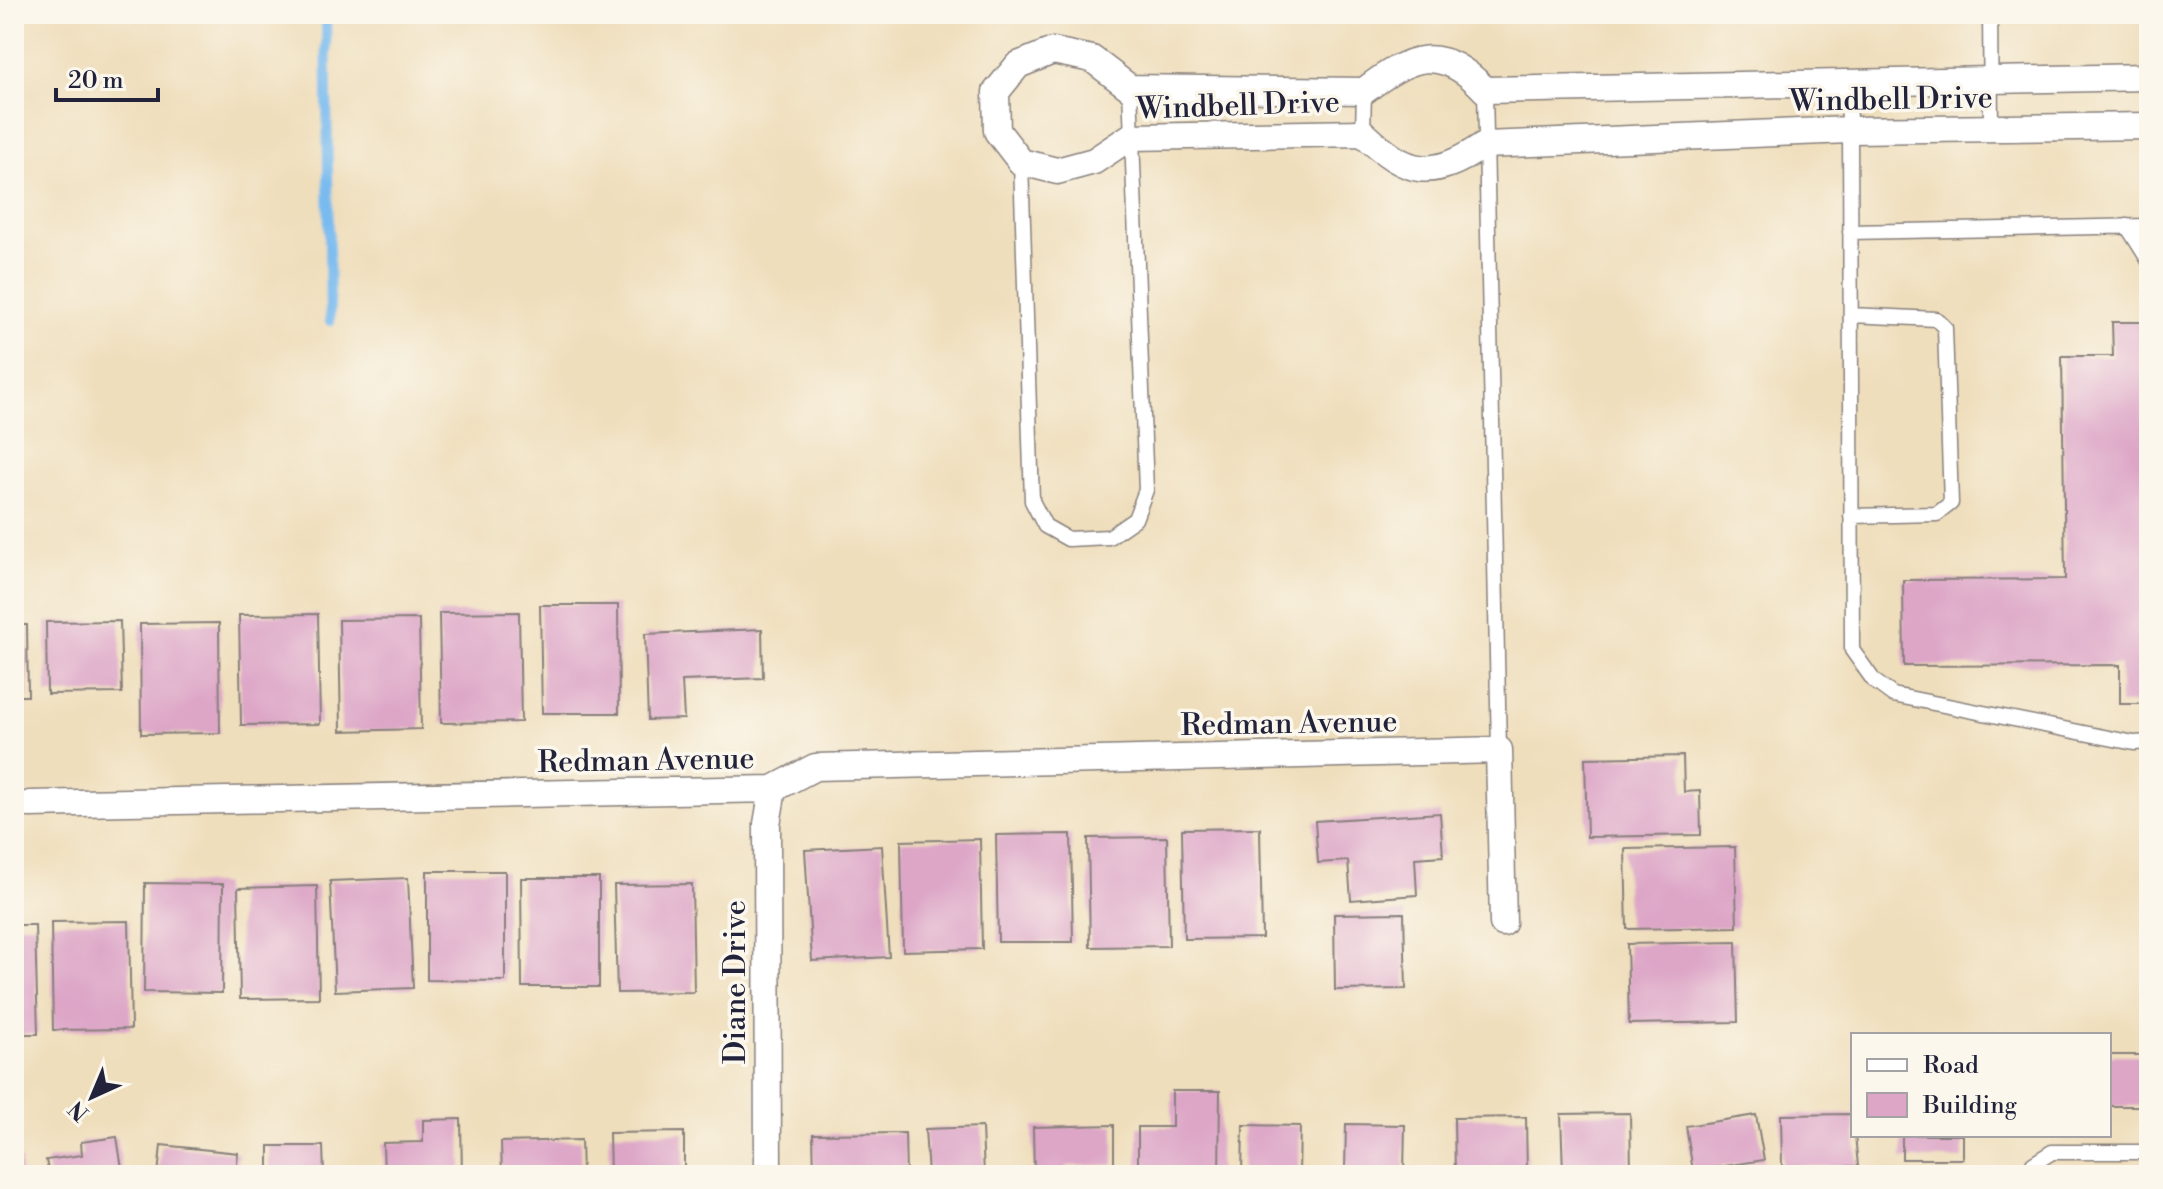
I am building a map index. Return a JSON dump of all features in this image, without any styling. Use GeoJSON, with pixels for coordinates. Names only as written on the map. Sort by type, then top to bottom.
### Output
{"type":"FeatureCollection","features":[{"type":"Feature","properties":{"kind":"street","name":"Windbell Drive"},"geometry":{"type":"LineString","coordinates":[[2149,77],[1485,90],[1464,68],[1427,56],[1393,69],[1364,91],[1130,88],[1092,59],[1053,51],[1018,65],[996,92],[997,131],[1021,162],[1057,171],[1094,161],[1130,137],[1363,133],[1389,159],[1420,171],[1455,164],[1484,145],[1850,130],[2149,126]]}},
{"type":"Feature","properties":{"kind":"street","name":"Redman Avenue"},"geometry":{"type":"LineString","coordinates":[[30,804],[773,789],[815,767],[1499,750]]}},
{"type":"Feature","properties":{"kind":"street"},"geometry":{"type":"LineString","coordinates":[[1499,750],[1503,923]]}},
{"type":"Feature","properties":{"kind":"street","name":"Diane Drive"},"geometry":{"type":"LineString","coordinates":[[768,1175],[767,824],[773,789]]}},
{"type":"Feature","properties":{"kind":"lane"},"geometry":{"type":"LineString","coordinates":[[1990,14],[1991,128]]}},
{"type":"Feature","properties":{"kind":"lane"},"geometry":{"type":"LineString","coordinates":[[1846,82],[1850,130],[1852,650],[1874,681],[1893,695],[2134,743],[2149,742]]}},
{"type":"Feature","properties":{"kind":"lane"},"geometry":{"type":"LineString","coordinates":[[1021,162],[1032,501],[1045,526],[1068,539],[1109,537],[1135,519],[1146,490],[1130,88]]}},
{"type":"Feature","properties":{"kind":"lane"},"geometry":{"type":"LineString","coordinates":[[1485,90],[1499,750]]}},
{"type":"Feature","properties":{"kind":"lane"},"geometry":{"type":"LineString","coordinates":[[1363,133],[1364,91]]}},
{"type":"Feature","properties":{"kind":"lane"},"geometry":{"type":"LineString","coordinates":[[2127,226],[2149,261]]}},
{"type":"Feature","properties":{"kind":"lane"},"geometry":{"type":"LineString","coordinates":[[1850,232],[2149,226]]}},
{"type":"Feature","properties":{"kind":"lane"},"geometry":{"type":"LineString","coordinates":[[1851,315],[1936,319],[1945,328],[1951,503],[1937,514],[1851,516]]}},
{"type":"Feature","properties":{"kind":"lane"},"geometry":{"type":"LineString","coordinates":[[2032,1175],[2033,1164],[2052,1152],[2149,1152]]}},
{"type":"Feature","properties":{"kind":"building"},"geometry":{"type":"Polygon","coordinates":[[[2112,322],[2149,322],[2149,704],[2120,704],[2120,665],[1904,666],[1903,580],[2065,579],[2062,356],[2113,356],[2112,322]]]}},
{"type":"Feature","properties":{"kind":"building"},"geometry":{"type":"Polygon","coordinates":[[[540,605],[618,605],[619,713],[542,713],[540,605]]]}},
{"type":"Feature","properties":{"kind":"building"},"geometry":{"type":"Polygon","coordinates":[[[519,612],[521,722],[441,723],[439,613],[519,612]]]}},
{"type":"Feature","properties":{"kind":"building"},"geometry":{"type":"Polygon","coordinates":[[[318,614],[320,724],[241,725],[239,615],[318,614]]]}},
{"type":"Feature","properties":{"kind":"building"},"geometry":{"type":"Polygon","coordinates":[[[419,619],[421,729],[341,731],[339,620],[419,619]]]}},
{"type":"Feature","properties":{"kind":"building"},"geometry":{"type":"Polygon","coordinates":[[[120,621],[122,693],[47,694],[46,622],[120,621]]]}},
{"type":"Feature","properties":{"kind":"building"},"geometry":{"type":"Polygon","coordinates":[[[219,623],[220,733],[141,734],[140,624],[219,623]]]}},
{"type":"Feature","properties":{"kind":"building"},"geometry":{"type":"Polygon","coordinates":[[[14,625],[27,625],[28,696],[14,696],[14,625]]]}},
{"type":"Feature","properties":{"kind":"building"},"geometry":{"type":"Polygon","coordinates":[[[762,629],[763,678],[682,681],[684,719],[648,720],[645,634],[762,629]]]}},
{"type":"Feature","properties":{"kind":"building"},"geometry":{"type":"Polygon","coordinates":[[[1683,756],[1684,792],[1700,791],[1701,835],[1587,837],[1585,758],[1683,756]]]}},
{"type":"Feature","properties":{"kind":"building"},"geometry":{"type":"Polygon","coordinates":[[[1440,813],[1443,856],[1415,858],[1417,895],[1351,900],[1348,861],[1318,863],[1315,821],[1440,813]]]}},
{"type":"Feature","properties":{"kind":"building"},"geometry":{"type":"Polygon","coordinates":[[[1260,828],[1262,938],[1184,939],[1182,829],[1260,828]]]}},
{"type":"Feature","properties":{"kind":"building"},"geometry":{"type":"Polygon","coordinates":[[[1071,834],[1073,942],[998,942],[996,835],[1071,834]]]}},
{"type":"Feature","properties":{"kind":"building"},"geometry":{"type":"Polygon","coordinates":[[[1167,837],[1169,946],[1090,947],[1088,838],[1167,837]]]}},
{"type":"Feature","properties":{"kind":"building"},"geometry":{"type":"Polygon","coordinates":[[[980,839],[982,949],[903,951],[901,841],[980,839]]]}},
{"type":"Feature","properties":{"kind":"building"},"geometry":{"type":"Polygon","coordinates":[[[882,846],[889,957],[812,961],[805,850],[882,846]]]}},
{"type":"Feature","properties":{"kind":"building"},"geometry":{"type":"Polygon","coordinates":[[[1735,847],[1737,927],[1627,929],[1625,849],[1735,847]]]}},
{"type":"Feature","properties":{"kind":"building"},"geometry":{"type":"Polygon","coordinates":[[[427,871],[505,871],[505,981],[427,980],[427,871]]]}},
{"type":"Feature","properties":{"kind":"building"},"geometry":{"type":"Polygon","coordinates":[[[408,878],[413,988],[335,991],[330,881],[408,878]]]}},
{"type":"Feature","properties":{"kind":"building"},"geometry":{"type":"Polygon","coordinates":[[[521,878],[599,878],[599,987],[522,987],[521,878]]]}},
{"type":"Feature","properties":{"kind":"building"},"geometry":{"type":"Polygon","coordinates":[[[145,883],[223,884],[222,993],[144,992],[145,883]]]}},
{"type":"Feature","properties":{"kind":"building"},"geometry":{"type":"Polygon","coordinates":[[[692,884],[694,992],[617,993],[614,885],[692,884]]]}},
{"type":"Feature","properties":{"kind":"building"},"geometry":{"type":"Polygon","coordinates":[[[317,886],[319,998],[240,999],[238,888],[317,886]]]}},
{"type":"Feature","properties":{"kind":"building"},"geometry":{"type":"Polygon","coordinates":[[[1404,913],[1406,989],[1335,990],[1334,914],[1404,913]]]}},
{"type":"Feature","properties":{"kind":"building"},"geometry":{"type":"Polygon","coordinates":[[[129,921],[131,1029],[53,1030],[51,922],[129,921]]]}},
{"type":"Feature","properties":{"kind":"building"},"geometry":{"type":"Polygon","coordinates":[[[14,925],[35,925],[38,1034],[14,1034],[14,925]]]}},
{"type":"Feature","properties":{"kind":"building"},"geometry":{"type":"Polygon","coordinates":[[[1736,942],[1738,1022],[1629,1024],[1627,944],[1736,942]]]}},
{"type":"Feature","properties":{"kind":"building"},"geometry":{"type":"Polygon","coordinates":[[[2111,1055],[2149,1055],[2149,1106],[2111,1106],[2111,1055]]]}},
{"type":"Feature","properties":{"kind":"building"},"geometry":{"type":"Polygon","coordinates":[[[1172,1091],[1220,1091],[1219,1175],[1138,1175],[1138,1127],[1172,1127],[1172,1091]]]}},
{"type":"Feature","properties":{"kind":"building"},"geometry":{"type":"Polygon","coordinates":[[[1630,1113],[1631,1172],[1563,1173],[1561,1114],[1630,1113]]]}},
{"type":"Feature","properties":{"kind":"building"},"geometry":{"type":"Polygon","coordinates":[[[1851,1114],[1851,1137],[1855,1137],[1858,1166],[1782,1167],[1781,1115],[1851,1114]]]}},
{"type":"Feature","properties":{"kind":"building"},"geometry":{"type":"Polygon","coordinates":[[[1756,1115],[1764,1160],[1693,1171],[1686,1126],[1756,1115]]]}},
{"type":"Feature","properties":{"kind":"building"},"geometry":{"type":"Polygon","coordinates":[[[1526,1117],[1527,1174],[1455,1175],[1454,1118],[1526,1117]]]}},
{"type":"Feature","properties":{"kind":"building"},"geometry":{"type":"Polygon","coordinates":[[[461,1119],[462,1175],[384,1175],[383,1143],[423,1142],[423,1120],[461,1119]]]}},
{"type":"Feature","properties":{"kind":"building"},"geometry":{"type":"Polygon","coordinates":[[[1346,1124],[1405,1125],[1404,1172],[1345,1170],[1346,1124]]]}},
{"type":"Feature","properties":{"kind":"building"},"geometry":{"type":"Polygon","coordinates":[[[1114,1125],[1114,1165],[1067,1166],[1067,1175],[1034,1175],[1033,1127],[1114,1125]]]}},
{"type":"Feature","properties":{"kind":"building"},"geometry":{"type":"Polygon","coordinates":[[[1243,1125],[1300,1126],[1299,1175],[1242,1175],[1243,1125]]]}},
{"type":"Feature","properties":{"kind":"building"},"geometry":{"type":"Polygon","coordinates":[[[982,1127],[984,1175],[928,1175],[925,1129],[982,1127]]]}},
{"type":"Feature","properties":{"kind":"building"},"geometry":{"type":"Polygon","coordinates":[[[684,1132],[684,1175],[610,1175],[609,1133],[684,1132]]]}},
{"type":"Feature","properties":{"kind":"building"},"geometry":{"type":"Polygon","coordinates":[[[905,1133],[906,1175],[814,1175],[813,1134],[905,1133]]]}},
{"type":"Feature","properties":{"kind":"building"},"geometry":{"type":"Polygon","coordinates":[[[117,1137],[123,1175],[49,1175],[46,1160],[82,1155],[81,1142],[117,1137]]]}},
{"type":"Feature","properties":{"kind":"building"},"geometry":{"type":"Polygon","coordinates":[[[1902,1137],[1963,1137],[1963,1159],[1902,1159],[1902,1137]]]}},
{"type":"Feature","properties":{"kind":"building"},"geometry":{"type":"Polygon","coordinates":[[[581,1140],[582,1175],[502,1175],[501,1142],[581,1140]]]}},
{"type":"Feature","properties":{"kind":"building"},"geometry":{"type":"Polygon","coordinates":[[[161,1145],[238,1153],[236,1175],[158,1175],[161,1145]]]}},
{"type":"Feature","properties":{"kind":"building"},"geometry":{"type":"Polygon","coordinates":[[[269,1146],[323,1146],[324,1175],[269,1175],[269,1146]]]}},
{"type":"Feature","properties":{"kind":"building"},"geometry":{"type":"Polygon","coordinates":[[[14,1159],[21,1159],[21,1175],[14,1175],[14,1159]]]}},
{"type":"Feature","properties":{"kind":"waterway"},"geometry":{"type":"LineString","coordinates":[[326,14],[330,321]]}}]}
